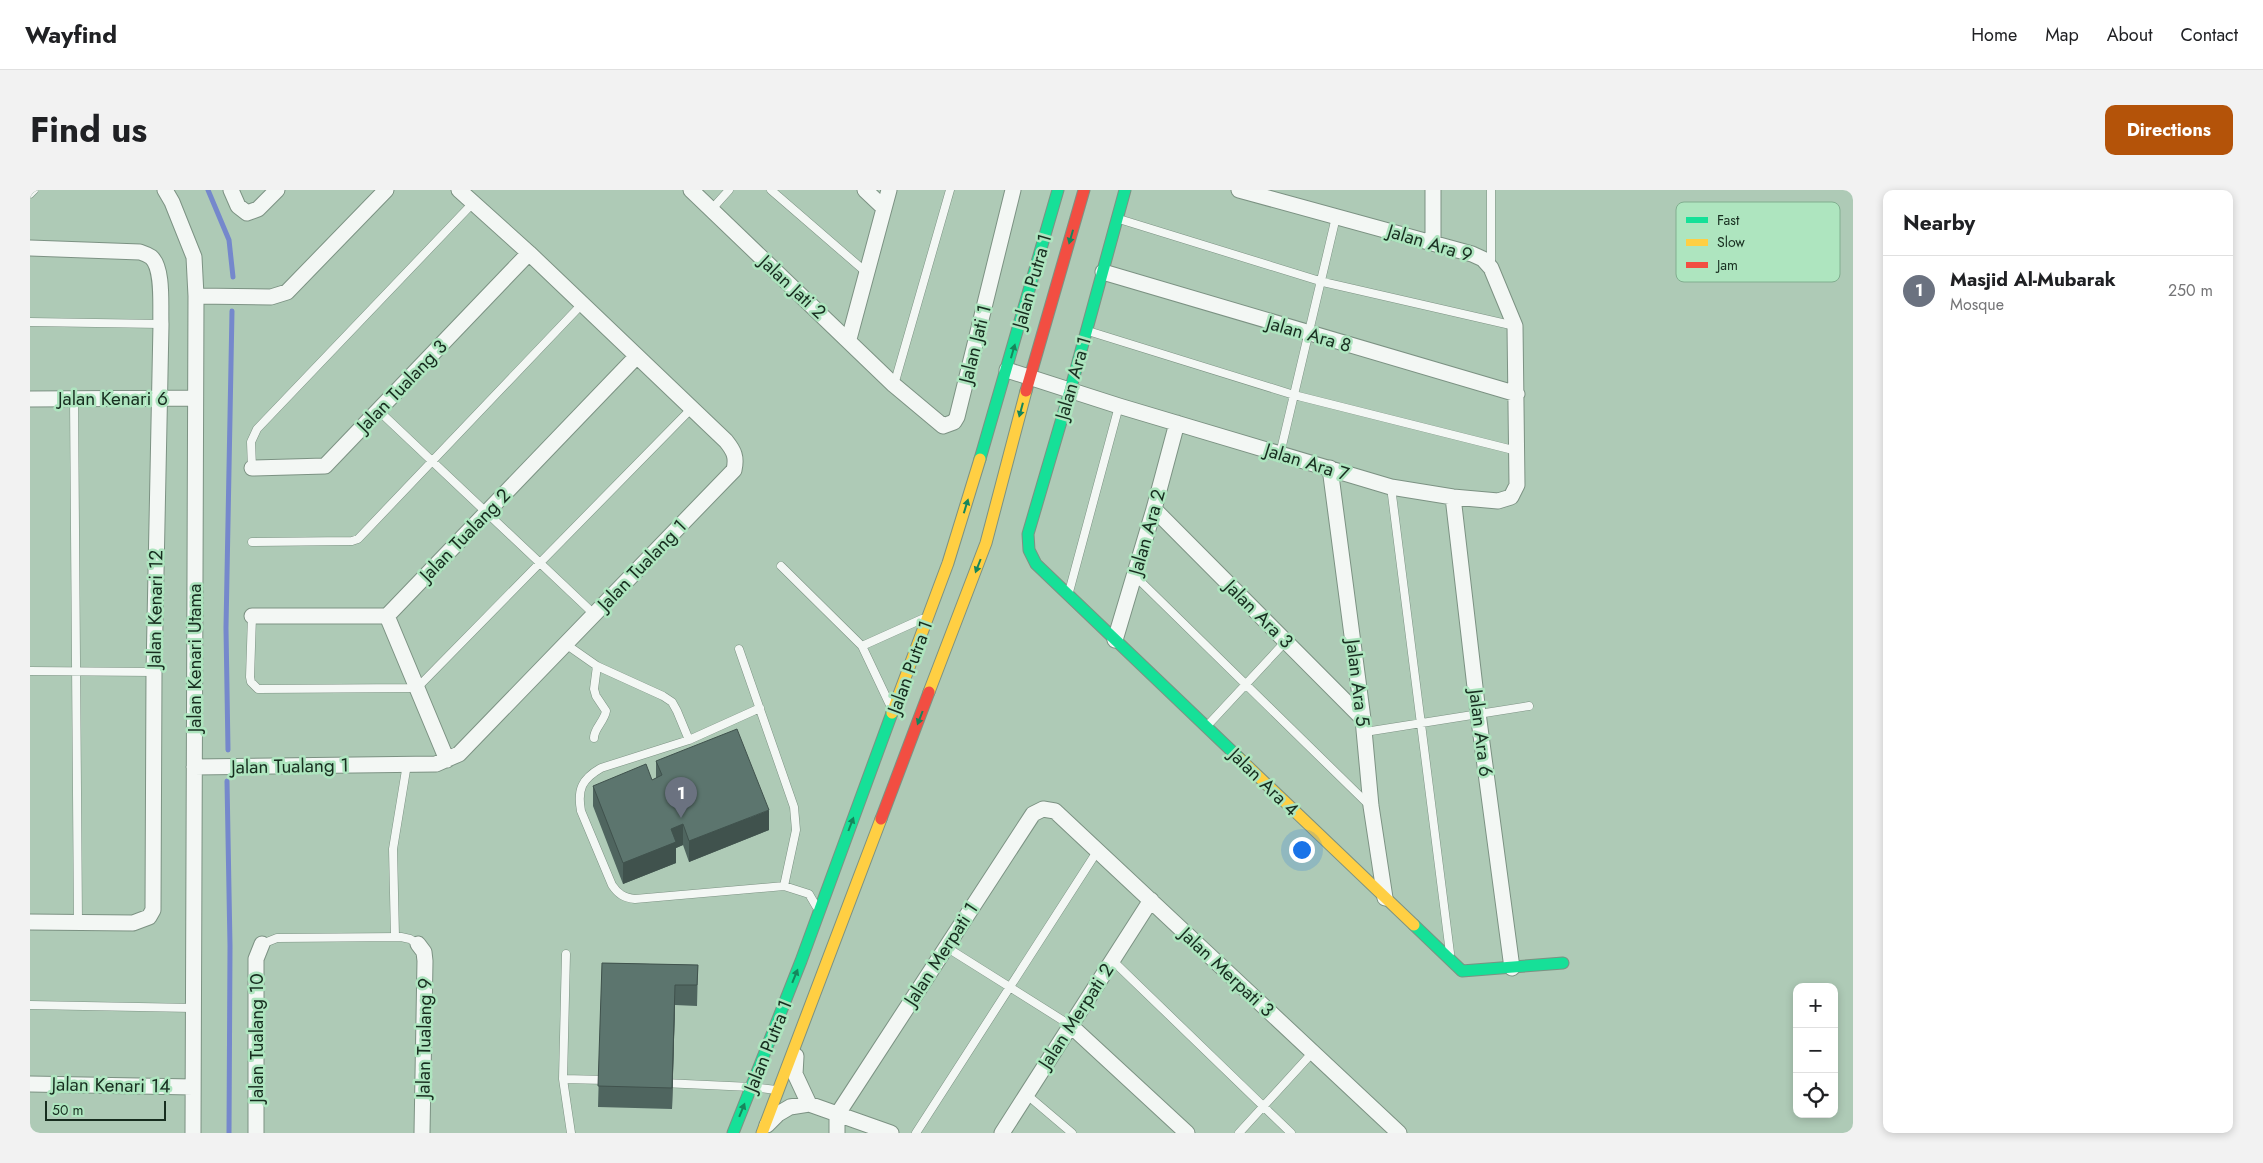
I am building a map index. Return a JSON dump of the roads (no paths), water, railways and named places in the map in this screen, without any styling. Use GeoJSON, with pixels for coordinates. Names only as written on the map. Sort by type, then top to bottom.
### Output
{"type":"FeatureCollection","features":[{"type":"Feature","properties":{"kind":"main road","name":"Jalan Putra 1"},"geometry":{"type":"LineString","coordinates":[[733,1133],[801,961],[948,563],[1007,370],[1058,190]]}},
{"type":"Feature","properties":{"kind":"main road","name":"Jalan Putra 1"},"geometry":{"type":"LineString","coordinates":[[762,1131],[986,544],[1030,378],[1084,190]]}},
{"type":"Feature","properties":{"kind":"main road","name":"Jalan Ara 1"},"geometry":{"type":"LineString","coordinates":[[1036,564],[1029,550],[1028,534],[1087,331],[1125,190]]}},
{"type":"Feature","properties":{"kind":"main road","name":"Jalan Ara 4"},"geometry":{"type":"LineString","coordinates":[[1036,564],[1451,961],[1465,972],[1563,963]]}},
{"type":"Feature","properties":{"kind":"street","name":"Jalan Kenari Utama"},"geometry":{"type":"LineString","coordinates":[[165,190],[172,202],[194,257],[196,296],[192,1133]]}},
{"type":"Feature","properties":{"kind":"street"},"geometry":{"type":"LineString","coordinates":[[231,190],[238,206],[247,213],[258,209],[277,190]]}},
{"type":"Feature","properties":{"kind":"street"},"geometry":{"type":"LineString","coordinates":[[196,296],[270,296],[287,292],[386,190]]}},
{"type":"Feature","properties":{"kind":"street","name":"Jalan Tualang 1"},"geometry":{"type":"LineString","coordinates":[[194,767],[436,764],[459,754],[734,470],[736,460],[734,451],[692,408],[636,357],[529,253],[459,190]]}},
{"type":"Feature","properties":{"kind":"street","name":"Jalan Jati 2"},"geometry":{"type":"LineString","coordinates":[[691,190],[849,339],[894,385]]}},
{"type":"Feature","properties":{"kind":"street"},"geometry":{"type":"LineString","coordinates":[[865,190],[884,208]]}},
{"type":"Feature","properties":{"kind":"street"},"geometry":{"type":"LineString","coordinates":[[849,339],[890,190]]}},
{"type":"Feature","properties":{"kind":"street","name":"Jalan Jati 1"},"geometry":{"type":"LineString","coordinates":[[894,385],[937,423],[943,426],[954,422],[1013,190]]}},
{"type":"Feature","properties":{"kind":"street","name":"Jalan Ara 9"},"geometry":{"type":"LineString","coordinates":[[1242,190],[1433,242],[1483,259],[1492,268],[1515,326],[1517,394]]}},
{"type":"Feature","properties":{"kind":"street"},"geometry":{"type":"LineString","coordinates":[[1433,190],[1433,242]]}},
{"type":"Feature","properties":{"kind":"street","name":"Jalan Kenari 12"},"geometry":{"type":"LineString","coordinates":[[30,248],[140,252],[151,257],[157,267],[160,282],[160,398],[154,672],[153,910],[149,917],[133,923],[78,923]]}},
{"type":"Feature","properties":{"kind":"street","name":"Jalan Tualang 3"},"geometry":{"type":"LineString","coordinates":[[252,468],[325,466],[529,253]]}},
{"type":"Feature","properties":{"kind":"street","name":"Jalan Ara 8"},"geometry":{"type":"LineString","coordinates":[[1103,272],[1517,394]]}},
{"type":"Feature","properties":{"kind":"street","name":"Jalan Tualang 2"},"geometry":{"type":"LineString","coordinates":[[388,616],[636,357]]}},
{"type":"Feature","properties":{"kind":"street","name":"Jalan Ara 7"},"geometry":{"type":"LineString","coordinates":[[1007,370],[1119,406],[1391,486],[1454,497],[1498,501],[1511,498],[1517,485],[1517,394]]}},
{"type":"Feature","properties":{"kind":"street","name":"Jalan Kenari 6"},"geometry":{"type":"LineString","coordinates":[[30,399],[195,398]]}},
{"type":"Feature","properties":{"kind":"street","name":"Jalan Ara 2"},"geometry":{"type":"LineString","coordinates":[[1115,640],[1154,509],[1177,423]]}},
{"type":"Feature","properties":{"kind":"street","name":"Jalan Ara 5"},"geometry":{"type":"LineString","coordinates":[[1330,468],[1364,726],[1371,806],[1385,898]]}},
{"type":"Feature","properties":{"kind":"street","name":"Jalan Ara 6"},"geometry":{"type":"LineString","coordinates":[[1454,497],[1478,713],[1512,968]]}},
{"type":"Feature","properties":{"kind":"street","name":"Jalan Ara 3"},"geometry":{"type":"LineString","coordinates":[[1154,509],[1286,641],[1364,726]]}},
{"type":"Feature","properties":{"kind":"street"},"geometry":{"type":"LineString","coordinates":[[252,616],[388,616],[448,760]]}},
{"type":"Feature","properties":{"kind":"street","name":"Jalan Merpati 1"},"geometry":{"type":"LineString","coordinates":[[836,1115],[1033,814],[1043,808],[1055,811]]}},
{"type":"Feature","properties":{"kind":"street","name":"Jalan Merpati 3"},"geometry":{"type":"LineString","coordinates":[[1055,811],[1399,1133]]}},
{"type":"Feature","properties":{"kind":"street","name":"Jalan Merpati 2"},"geometry":{"type":"LineString","coordinates":[[1002,1133],[1151,900]]}},
{"type":"Feature","properties":{"kind":"street"},"geometry":{"type":"LineString","coordinates":[[30,922],[78,923]]}},
{"type":"Feature","properties":{"kind":"street","name":"Jalan Tualang 10"},"geometry":{"type":"LineString","coordinates":[[256,1133],[256,959],[262,944]]}},
{"type":"Feature","properties":{"kind":"street","name":"Jalan Tualang 9"},"geometry":{"type":"LineString","coordinates":[[418,944],[424,952],[426,961],[422,1133]]}},
{"type":"Feature","properties":{"kind":"street"},"geometry":{"type":"LineString","coordinates":[[1070,1025],[1187,1133]]}},
{"type":"Feature","properties":{"kind":"street"},"geometry":{"type":"LineString","coordinates":[[796,1042],[796,1074],[809,1104]]}},
{"type":"Feature","properties":{"kind":"street","name":"Jalan Kenari 14"},"geometry":{"type":"LineString","coordinates":[[30,1084],[193,1087]]}},
{"type":"Feature","properties":{"kind":"street"},"geometry":{"type":"LineString","coordinates":[[762,1131],[778,1114],[790,1107],[809,1104],[891,1133]]}},
{"type":"Feature","properties":{"kind":"street"},"geometry":{"type":"LineString","coordinates":[[836,1115],[837,1133]]}},
{"type":"Feature","properties":{"kind":"lane"},"geometry":{"type":"LineString","coordinates":[[30,194],[34,190]]}},
{"type":"Feature","properties":{"kind":"lane"},"geometry":{"type":"LineString","coordinates":[[711,210],[730,190]]}},
{"type":"Feature","properties":{"kind":"lane"},"geometry":{"type":"LineString","coordinates":[[771,190],[867,273]]}},
{"type":"Feature","properties":{"kind":"lane"},"geometry":{"type":"LineString","coordinates":[[894,385],[950,190]]}},
{"type":"Feature","properties":{"kind":"lane"},"geometry":{"type":"LineString","coordinates":[[1491,190],[1492,268]]}},
{"type":"Feature","properties":{"kind":"lane"},"geometry":{"type":"LineString","coordinates":[[252,468],[251,442],[257,429],[473,203]]}},
{"type":"Feature","properties":{"kind":"lane"},"geometry":{"type":"LineString","coordinates":[[1280,454],[1336,217]]}},
{"type":"Feature","properties":{"kind":"lane"},"geometry":{"type":"LineString","coordinates":[[1117,219],[1322,282],[1515,326]]}},
{"type":"Feature","properties":{"kind":"lane"},"geometry":{"type":"LineString","coordinates":[[252,542],[355,540],[433,462],[583,304]]}},
{"type":"Feature","properties":{"kind":"lane"},"geometry":{"type":"LineString","coordinates":[[30,322],[161,324]]}},
{"type":"Feature","properties":{"kind":"lane"},"geometry":{"type":"LineString","coordinates":[[1087,331],[1294,395],[1517,451]]}},
{"type":"Feature","properties":{"kind":"lane"},"geometry":{"type":"LineString","coordinates":[[74,398],[78,923]]}},
{"type":"Feature","properties":{"kind":"lane"},"geometry":{"type":"LineString","coordinates":[[1068,595],[1119,406]]}},
{"type":"Feature","properties":{"kind":"lane"},"geometry":{"type":"LineString","coordinates":[[252,616],[250,678],[251,682],[258,689],[417,688],[692,408]]}},
{"type":"Feature","properties":{"kind":"lane"},"geometry":{"type":"LineString","coordinates":[[378,411],[594,614]]}},
{"type":"Feature","properties":{"kind":"lane"},"geometry":{"type":"LineString","coordinates":[[1391,486],[1451,961]]}},
{"type":"Feature","properties":{"kind":"lane"},"geometry":{"type":"LineString","coordinates":[[782,566],[862,646],[893,712]]}},
{"type":"Feature","properties":{"kind":"lane"},"geometry":{"type":"LineString","coordinates":[[1134,575],[1371,806]]}},
{"type":"Feature","properties":{"kind":"lane"},"geometry":{"type":"LineString","coordinates":[[862,646],[929,616]]}},
{"type":"Feature","properties":{"kind":"lane"},"geometry":{"type":"LineString","coordinates":[[1206,727],[1286,641]]}},
{"type":"Feature","properties":{"kind":"lane"},"geometry":{"type":"LineString","coordinates":[[567,644],[597,666],[663,696],[672,702],[689,740]]}},
{"type":"Feature","properties":{"kind":"lane"},"geometry":{"type":"LineString","coordinates":[[739,648],[794,807],[796,830],[784,886]]}},
{"type":"Feature","properties":{"kind":"lane"},"geometry":{"type":"LineString","coordinates":[[594,738],[594,733],[605,718],[606,712],[596,696],[594,688],[597,666]]}},
{"type":"Feature","properties":{"kind":"lane"},"geometry":{"type":"LineString","coordinates":[[30,670],[154,672]]}},
{"type":"Feature","properties":{"kind":"lane"},"geometry":{"type":"LineString","coordinates":[[1364,726],[1422,723],[1529,706]]}},
{"type":"Feature","properties":{"kind":"lane"},"geometry":{"type":"LineString","coordinates":[[760,708],[689,740],[601,768],[590,775],[582,786],[578,798],[581,811],[612,885],[617,893],[626,898],[635,899],[784,886],[809,894],[815,903],[817,914]]}},
{"type":"Feature","properties":{"kind":"lane"},"geometry":{"type":"LineString","coordinates":[[395,937],[392,887],[393,849],[407,764]]}},
{"type":"Feature","properties":{"kind":"lane"},"geometry":{"type":"LineString","coordinates":[[916,1133],[1098,850]]}},
{"type":"Feature","properties":{"kind":"lane"},"geometry":{"type":"LineString","coordinates":[[262,944],[277,938],[395,937],[410,939],[418,944]]}},
{"type":"Feature","properties":{"kind":"lane"},"geometry":{"type":"LineString","coordinates":[[946,947],[1070,1025]]}},
{"type":"Feature","properties":{"kind":"lane"},"geometry":{"type":"LineString","coordinates":[[566,954],[563,1078],[571,1133]]}},
{"type":"Feature","properties":{"kind":"lane"},"geometry":{"type":"LineString","coordinates":[[1112,960],[1291,1133]]}},
{"type":"Feature","properties":{"kind":"lane"},"geometry":{"type":"LineString","coordinates":[[30,1005],[193,1008]]}},
{"type":"Feature","properties":{"kind":"lane"},"geometry":{"type":"LineString","coordinates":[[1239,1133],[1313,1052]]}},
{"type":"Feature","properties":{"kind":"lane"},"geometry":{"type":"LineString","coordinates":[[563,1078],[613,1081]]}},
{"type":"Feature","properties":{"kind":"lane"},"geometry":{"type":"LineString","coordinates":[[652,1082],[751,1086],[778,1090]]}},
{"type":"Feature","properties":{"kind":"lane"},"geometry":{"type":"LineString","coordinates":[[1026,1094],[1072,1133]]}},
{"type":"Feature","properties":{"kind":"waterway"},"geometry":{"type":"LineString","coordinates":[[208,190],[229,240],[233,277]]}},
{"type":"Feature","properties":{"kind":"waterway"},"geometry":{"type":"LineString","coordinates":[[228,750],[226,628],[232,311]]}},
{"type":"Feature","properties":{"kind":"waterway"},"geometry":{"type":"LineString","coordinates":[[227,781],[230,946],[229,1133]]}},
{"type":"Feature","properties":{"kind":"place","name":"Masjid Al-Mubarak"},"geometry":{"type":"Point","coordinates":[681,818]}}]}
